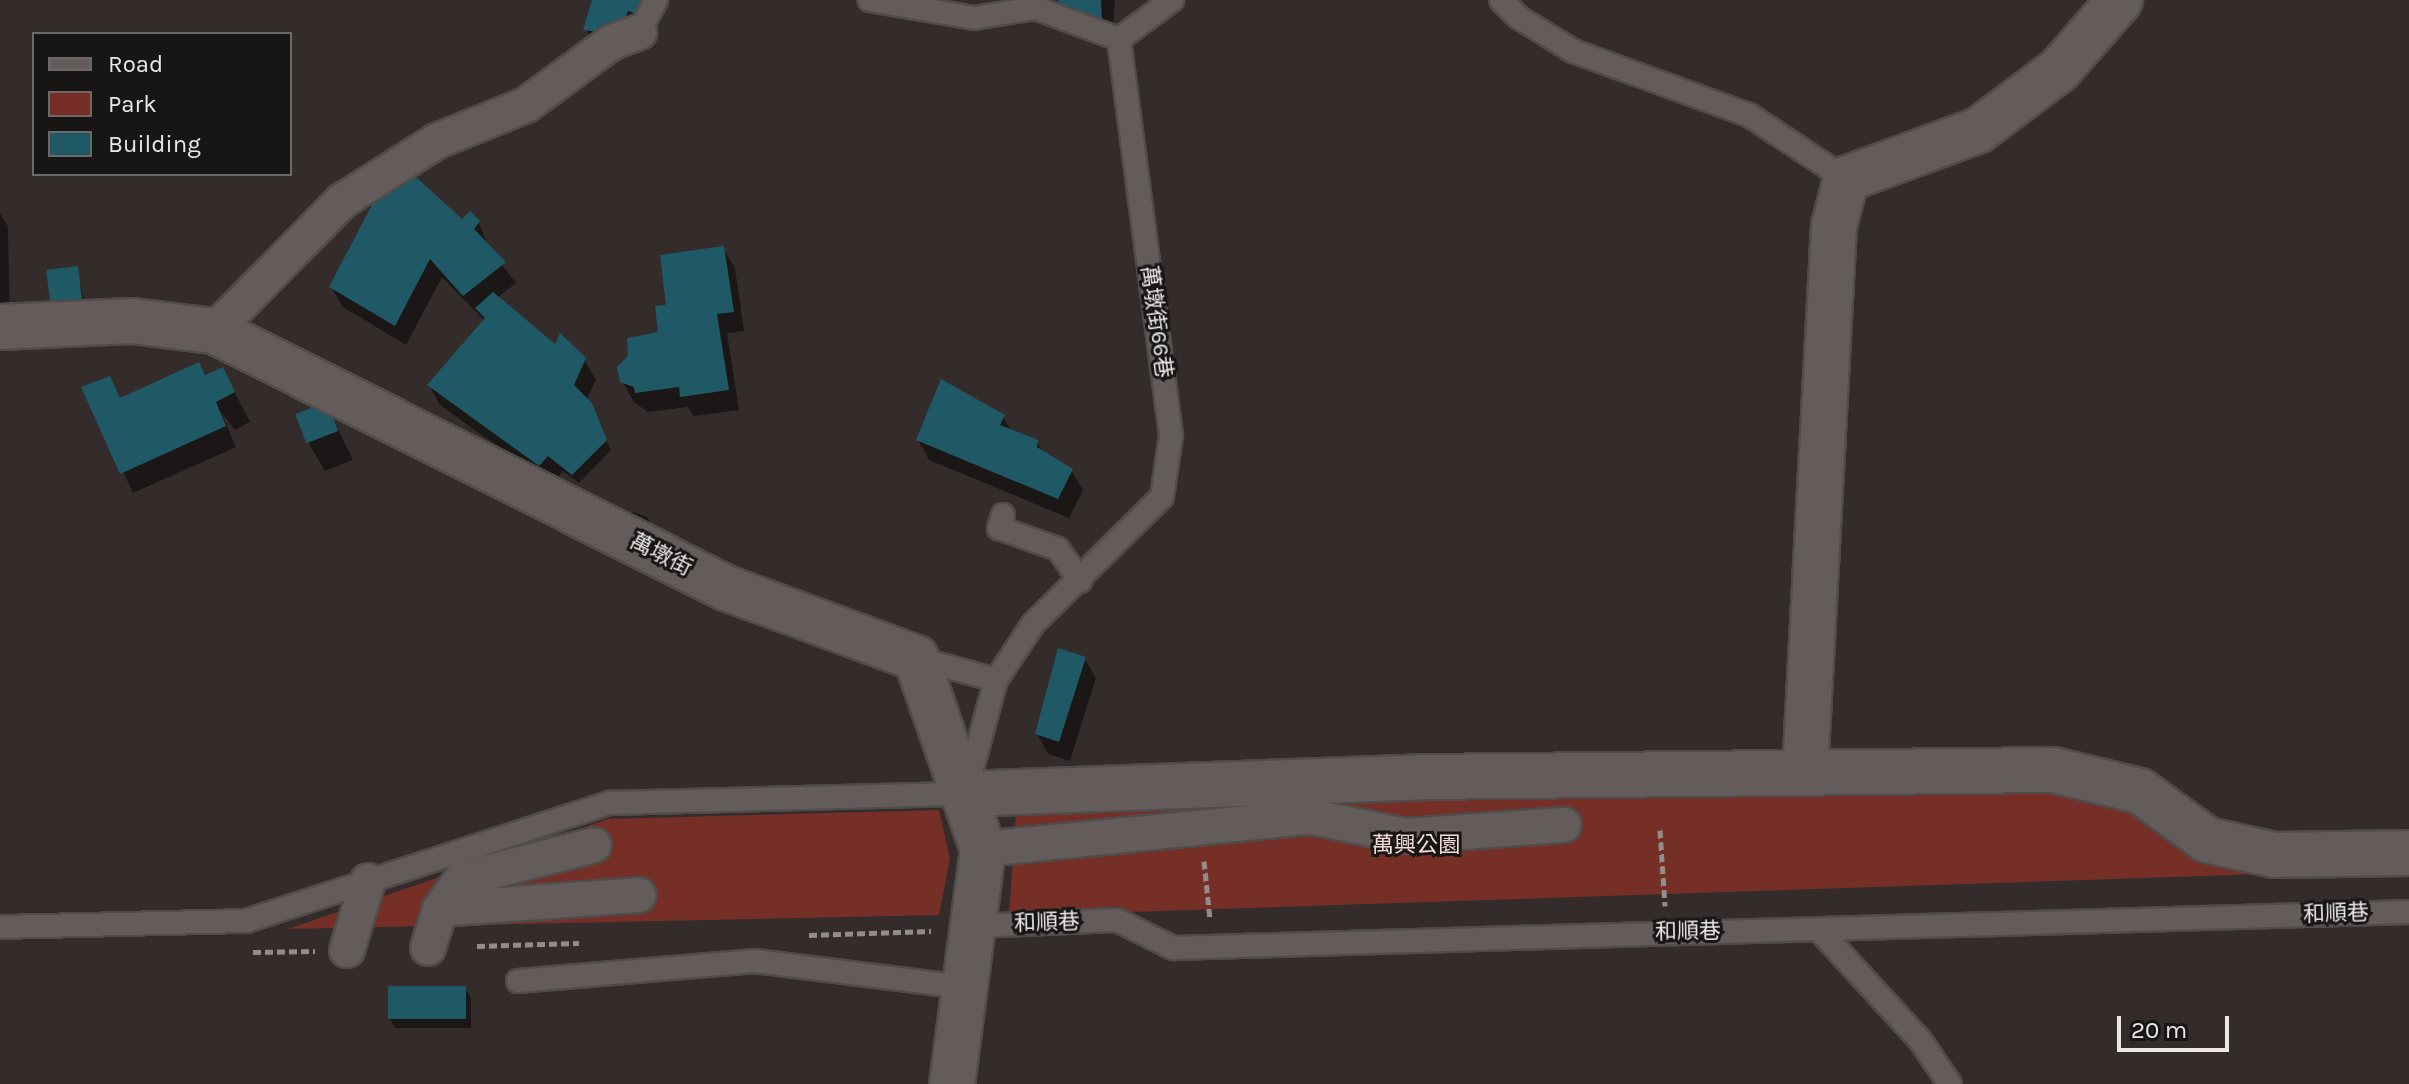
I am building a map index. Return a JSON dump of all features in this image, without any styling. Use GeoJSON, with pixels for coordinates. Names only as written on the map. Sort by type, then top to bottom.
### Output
{"type":"FeatureCollection","features":[{"type":"Feature","properties":{"kind":"street"},"geometry":{"type":"LineString","coordinates":[[1805,773],[1834,226],[1846,179],[1979,130],[2059,70],[2120,0]]}},
{"type":"Feature","properties":{"kind":"street"},"geometry":{"type":"LineString","coordinates":[[214,331],[342,201],[437,141],[526,105],[612,42],[639,32]]}},
{"type":"Feature","properties":{"kind":"street","name":"萬墩街"},"geometry":{"type":"LineString","coordinates":[[0,327],[132,321],[214,331],[726,588],[916,658]]}},
{"type":"Feature","properties":{"kind":"street"},"geometry":{"type":"LineString","coordinates":[[916,658],[983,849],[952,1084]]}},
{"type":"Feature","properties":{"kind":"street"},"geometry":{"type":"LineString","coordinates":[[965,794],[1422,777],[2053,770],[2140,791],[2207,840],[2274,855],[2409,853]]}},
{"type":"Feature","properties":{"kind":"street"},"geometry":{"type":"LineString","coordinates":[[983,849],[1312,817],[1406,836],[1564,825]]}},
{"type":"Feature","properties":{"kind":"street"},"geometry":{"type":"LineString","coordinates":[[428,948],[440,909],[462,879],[594,845]]}},
{"type":"Feature","properties":{"kind":"street"},"geometry":{"type":"LineString","coordinates":[[347,950],[368,881]]}},
{"type":"Feature","properties":{"kind":"street"},"geometry":{"type":"LineString","coordinates":[[440,909],[639,895]]}},
{"type":"Feature","properties":{"kind":"lane"},"geometry":{"type":"LineString","coordinates":[[639,32],[656,0]]}},
{"type":"Feature","properties":{"kind":"lane"},"geometry":{"type":"LineString","coordinates":[[870,0],[974,18],[1032,4],[1119,39],[1172,0]]}},
{"type":"Feature","properties":{"kind":"lane"},"geometry":{"type":"LineString","coordinates":[[1501,0],[1518,17],[1573,51],[1749,115],[1846,179]]}},
{"type":"Feature","properties":{"kind":"lane","name":"萬墩街66巷"},"geometry":{"type":"LineString","coordinates":[[965,794],[996,680],[1033,624],[1162,497],[1171,435],[1119,39]]}},
{"type":"Feature","properties":{"kind":"lane"},"geometry":{"type":"LineString","coordinates":[[1003,515],[999,528],[1058,549],[1080,581]]}},
{"type":"Feature","properties":{"kind":"lane"},"geometry":{"type":"LineString","coordinates":[[916,658],[996,680]]}},
{"type":"Feature","properties":{"kind":"lane"},"geometry":{"type":"LineString","coordinates":[[0,927],[246,921],[610,803],[965,794]]}},
{"type":"Feature","properties":{"kind":"lane","name":"和順巷"},"geometry":{"type":"LineString","coordinates":[[974,926],[1117,920],[1173,948],[2409,912]]}},
{"type":"Feature","properties":{"kind":"lane"},"geometry":{"type":"LineString","coordinates":[[1820,931],[1920,1040],[1950,1084]]}},
{"type":"Feature","properties":{"kind":"lane"},"geometry":{"type":"LineString","coordinates":[[518,981],[755,961],[964,987]]}},
{"type":"Feature","properties":{"kind":"path"},"geometry":{"type":"LineString","coordinates":[[1201,828],[1210,922]]}},
{"type":"Feature","properties":{"kind":"path"},"geometry":{"type":"LineString","coordinates":[[1660,830],[1665,907]]}},
{"type":"Feature","properties":{"kind":"green space","name":"萬興公園"},"geometry":{"type":"Polygon","coordinates":[[[2051,786],[2131,805],[2262,874],[1009,916],[1016,814],[1424,791],[2051,786]]]}},
{"type":"Feature","properties":{"kind":"green space"},"geometry":{"type":"Polygon","coordinates":[[[939,810],[950,858],[939,915],[288,929],[608,819],[939,810]]]}},
{"type":"Feature","properties":{"kind":"building"},"geometry":{"type":"Polygon","coordinates":[[[592,0],[648,0],[643,16],[628,11],[620,35],[583,30],[592,0]]]}},
{"type":"Feature","properties":{"kind":"building"},"geometry":{"type":"Polygon","coordinates":[[[1058,0],[1101,0],[1102,21],[1059,6],[1058,0]]]}},
{"type":"Feature","properties":{"kind":"building"},"geometry":{"type":"Polygon","coordinates":[[[405,167],[462,219],[470,211],[480,221],[474,229],[506,262],[463,296],[430,259],[395,326],[329,287],[373,203],[361,197],[405,167]]]}},
{"type":"Feature","properties":{"kind":"building"},"geometry":{"type":"Polygon","coordinates":[[[724,246],[734,312],[717,314],[729,390],[680,397],[679,387],[635,393],[634,387],[620,382],[617,367],[628,356],[627,338],[658,332],[655,306],[666,305],[660,255],[724,246]]]}},
{"type":"Feature","properties":{"kind":"building"},"geometry":{"type":"Polygon","coordinates":[[[78,266],[83,307],[51,311],[46,270],[78,266]]]}},
{"type":"Feature","properties":{"kind":"building"},"geometry":{"type":"Polygon","coordinates":[[[493,292],[555,344],[560,333],[586,358],[574,385],[592,403],[607,440],[572,475],[548,456],[539,466],[427,385],[485,318],[475,308],[493,292]]]}},
{"type":"Feature","properties":{"kind":"building"},"geometry":{"type":"Polygon","coordinates":[[[199,362],[205,375],[223,367],[235,392],[216,402],[226,426],[120,474],[81,387],[110,376],[120,398],[199,362]]]}},
{"type":"Feature","properties":{"kind":"building"},"geometry":{"type":"Polygon","coordinates":[[[941,379],[1005,415],[1000,425],[1038,440],[1037,447],[1073,469],[1058,499],[916,440],[941,379]]]}},
{"type":"Feature","properties":{"kind":"building"},"geometry":{"type":"Polygon","coordinates":[[[327,402],[338,431],[306,443],[295,414],[327,402]]]}},
{"type":"Feature","properties":{"kind":"building"},"geometry":{"type":"Polygon","coordinates":[[[1058,648],[1086,657],[1059,742],[1035,734],[1058,648]]]}},
{"type":"Feature","properties":{"kind":"building"},"geometry":{"type":"Polygon","coordinates":[[[388,986],[466,986],[466,1019],[388,1019],[388,986]]]}}]}
